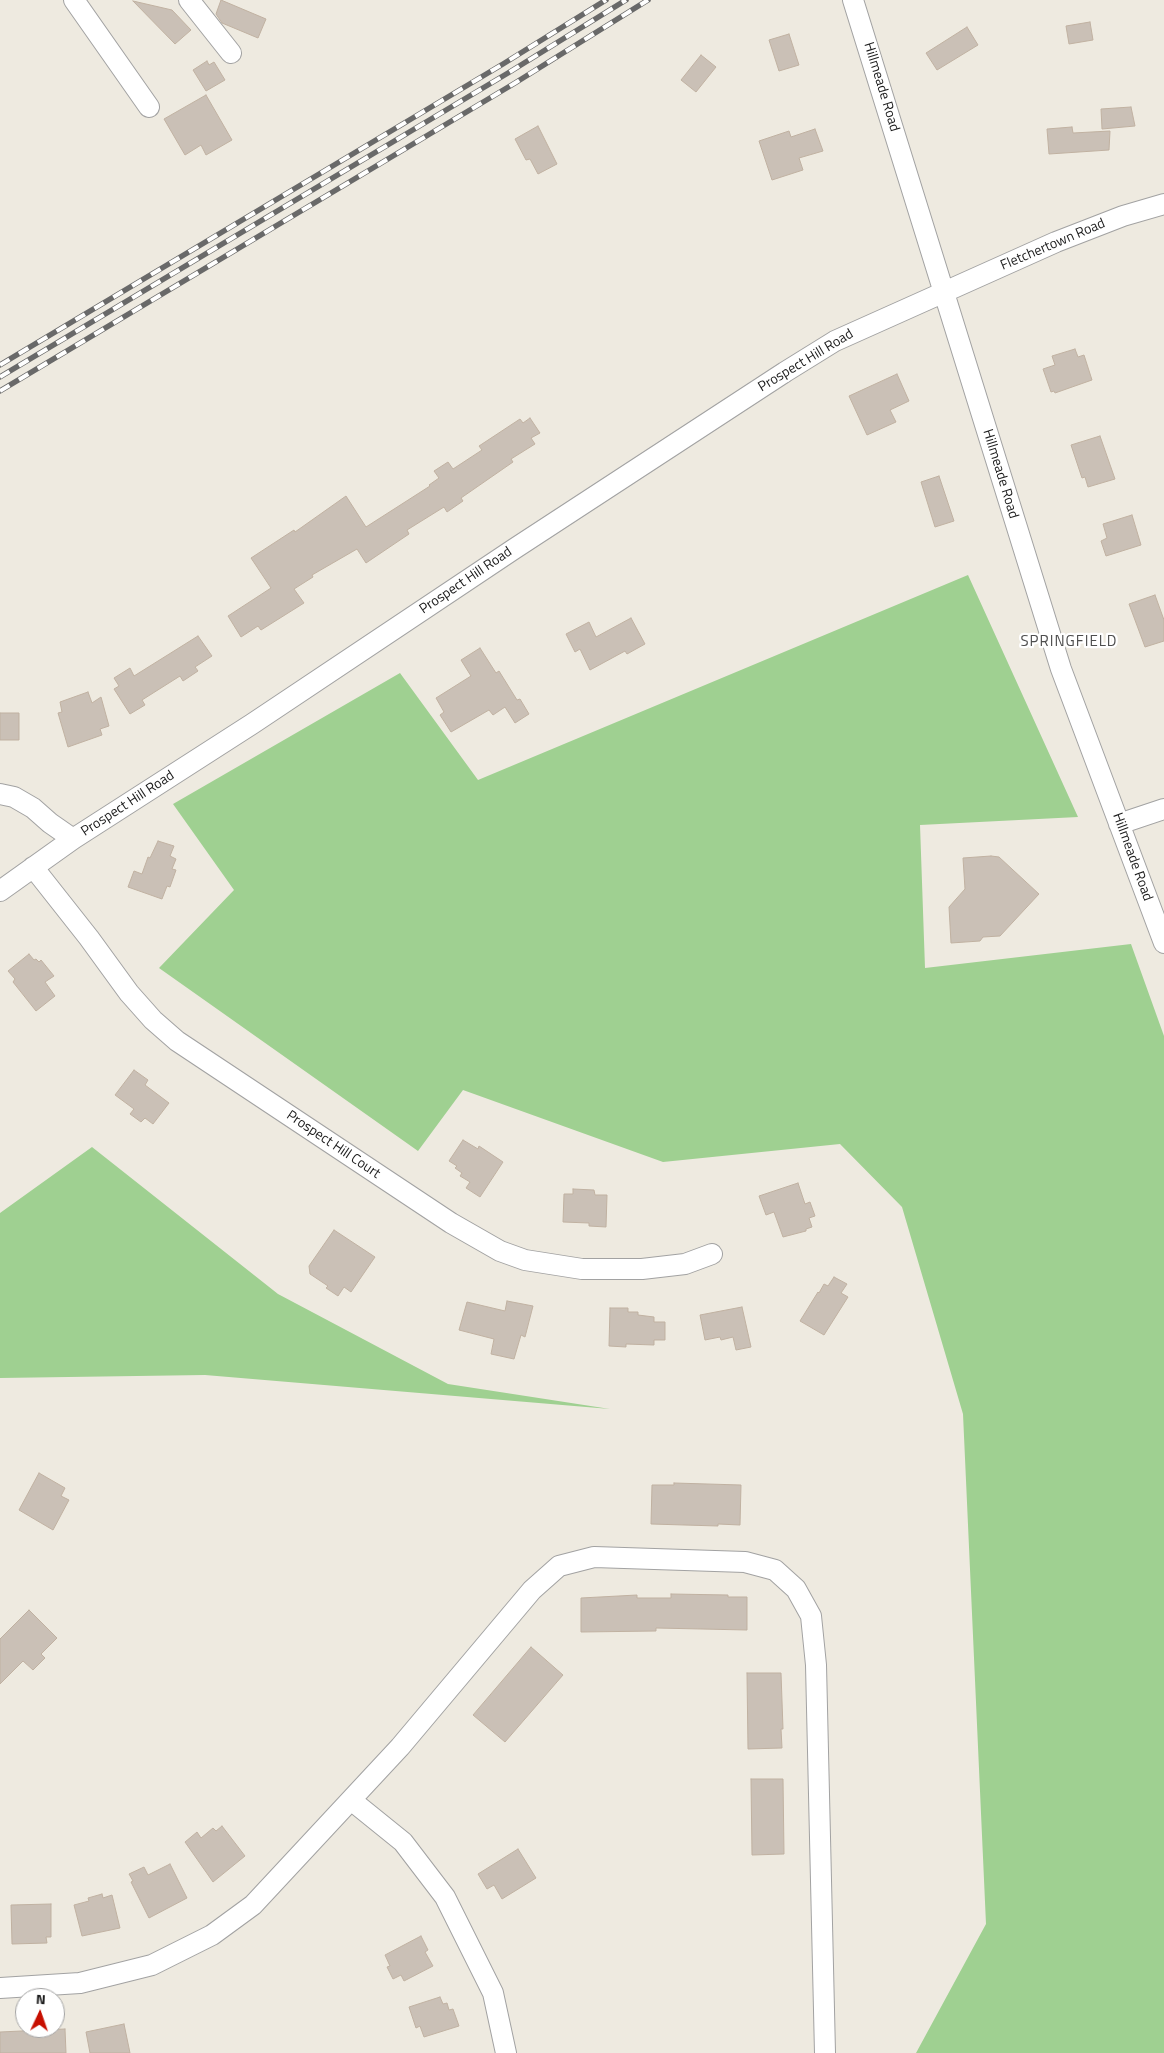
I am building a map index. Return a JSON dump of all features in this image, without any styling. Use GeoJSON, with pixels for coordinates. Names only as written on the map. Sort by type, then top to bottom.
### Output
{"type":"FeatureCollection","features":[{"type":"Feature","properties":{"kind":"street"},"geometry":{"type":"LineString","coordinates":[[74,0],[149,107]]}},
{"type":"Feature","properties":{"kind":"street"},"geometry":{"type":"LineString","coordinates":[[189,0],[231,54]]}},
{"type":"Feature","properties":{"kind":"street","name":"Hillmeade Road"},"geometry":{"type":"LineString","coordinates":[[853,0],[1043,613],[1164,943]]}},
{"type":"Feature","properties":{"kind":"street","name":"Fletchertown Road"},"geometry":{"type":"LineString","coordinates":[[945,293],[1056,242],[1123,216],[1164,204]]}},
{"type":"Feature","properties":{"kind":"street","name":"Prospect Hill Road"},"geometry":{"type":"LineString","coordinates":[[0,891],[73,839],[252,724],[514,549],[785,372],[835,342],[893,314],[945,293]]}},
{"type":"Feature","properties":{"kind":"street"},"geometry":{"type":"LineString","coordinates":[[0,794],[14,797],[34,808],[50,823],[73,839]]}},
{"type":"Feature","properties":{"kind":"street"},"geometry":{"type":"LineString","coordinates":[[1119,824],[1164,809]]}},
{"type":"Feature","properties":{"kind":"street","name":"Prospect Hill Court"},"geometry":{"type":"LineString","coordinates":[[33,867],[89,938],[129,993],[153,1020],[177,1041],[451,1223],[500,1251],[525,1260],[582,1269],[642,1269],[685,1264],[712,1254]]}},
{"type":"Feature","properties":{"kind":"street"},"geometry":{"type":"LineString","coordinates":[[0,1988],[80,1982],[152,1965],[212,1935],[253,1905],[400,1747],[532,1590],[559,1566],[594,1557],[745,1562],[775,1570],[796,1589],[811,1616],[816,1665],[825,2053]]}},
{"type":"Feature","properties":{"kind":"street"},"geometry":{"type":"LineString","coordinates":[[351,1800],[403,1842],[445,1897],[492,1993],[506,2053]]}},
{"type":"Feature","properties":{"kind":"green space"},"geometry":{"type":"Polygon","coordinates":[[[968,575],[1078,817],[920,825],[925,968],[1131,944],[1164,1036],[1164,2053],[916,2053],[986,1924],[963,1414],[902,1207],[840,1144],[663,1162],[463,1090],[418,1151],[159,968],[234,890],[173,804],[400,673],[478,780],[968,575]]]}},
{"type":"Feature","properties":{"kind":"green space"},"geometry":{"type":"Polygon","coordinates":[[[92,1147],[278,1294],[448,1384],[610,1409],[205,1375],[0,1378],[0,1213],[92,1147]]]}},
{"type":"Feature","properties":{"kind":"building"},"geometry":{"type":"Polygon","coordinates":[[[221,0],[266,19],[258,38],[222,23],[216,14],[221,0]]]}},
{"type":"Feature","properties":{"kind":"building"},"geometry":{"type":"Polygon","coordinates":[[[133,1],[172,10],[191,30],[175,44],[133,1]]]}},
{"type":"Feature","properties":{"kind":"building"},"geometry":{"type":"Polygon","coordinates":[[[1090,22],[1093,40],[1069,44],[1066,26],[1090,22]]]}},
{"type":"Feature","properties":{"kind":"building"},"geometry":{"type":"Polygon","coordinates":[[[967,27],[978,45],[937,70],[926,53],[967,27]]]}},
{"type":"Feature","properties":{"kind":"building"},"geometry":{"type":"Polygon","coordinates":[[[789,34],[799,65],[779,71],[769,40],[789,34]]]}},
{"type":"Feature","properties":{"kind":"building"},"geometry":{"type":"Polygon","coordinates":[[[701,55],[716,67],[696,92],[681,80],[701,55]]]}},
{"type":"Feature","properties":{"kind":"building"},"geometry":{"type":"Polygon","coordinates":[[[207,61],[209,65],[214,62],[225,80],[206,91],[193,70],[207,61]]]}},
{"type":"Feature","properties":{"kind":"building"},"geometry":{"type":"Polygon","coordinates":[[[206,95],[232,140],[206,155],[201,145],[185,155],[164,119],[206,95]]]}},
{"type":"Feature","properties":{"kind":"building"},"geometry":{"type":"Polygon","coordinates":[[[1131,107],[1135,126],[1102,129],[1101,109],[1131,107]]]}},
{"type":"Feature","properties":{"kind":"building"},"geometry":{"type":"Polygon","coordinates":[[[538,126],[557,164],[538,174],[530,159],[526,160],[515,139],[538,126]]]}},
{"type":"Feature","properties":{"kind":"building"},"geometry":{"type":"Polygon","coordinates":[[[1072,127],[1073,133],[1110,131],[1109,150],[1049,154],[1047,129],[1072,127]]]}},
{"type":"Feature","properties":{"kind":"building"},"geometry":{"type":"Polygon","coordinates":[[[815,129],[823,151],[799,158],[803,170],[772,180],[759,141],[789,131],[791,137],[815,129]]]}},
{"type":"Feature","properties":{"kind":"building"},"geometry":{"type":"Polygon","coordinates":[[[1075,349],[1078,357],[1084,355],[1092,380],[1055,393],[1054,391],[1051,392],[1043,369],[1055,365],[1052,356],[1075,349]]]}},
{"type":"Feature","properties":{"kind":"building"},"geometry":{"type":"Polygon","coordinates":[[[897,374],[909,401],[890,410],[896,422],[867,435],[849,396],[897,374]]]}},
{"type":"Feature","properties":{"kind":"building"},"geometry":{"type":"Polygon","coordinates":[[[530,418],[540,433],[531,438],[535,444],[511,459],[513,462],[461,498],[463,501],[447,512],[444,507],[407,530],[409,534],[366,563],[357,549],[312,575],[313,577],[294,589],[304,603],[261,630],[258,626],[241,637],[228,616],[271,588],[251,558],[294,530],[295,532],[346,496],[366,527],[430,486],[439,478],[434,471],[448,462],[453,469],[482,450],[479,446],[520,419],[523,423],[530,418]]]}},
{"type":"Feature","properties":{"kind":"building"},"geometry":{"type":"Polygon","coordinates":[[[1100,436],[1115,479],[1088,487],[1085,477],[1082,478],[1071,445],[1100,436]]]}},
{"type":"Feature","properties":{"kind":"building"},"geometry":{"type":"Polygon","coordinates":[[[939,476],[954,521],[935,527],[921,482],[939,476]]]}},
{"type":"Feature","properties":{"kind":"building"},"geometry":{"type":"Polygon","coordinates":[[[1132,515],[1141,545],[1106,556],[1101,541],[1107,538],[1103,524],[1132,515]]]}},
{"type":"Feature","properties":{"kind":"building"},"geometry":{"type":"Polygon","coordinates":[[[1155,595],[1164,620],[1164,641],[1145,647],[1129,604],[1155,595]]]}},
{"type":"Feature","properties":{"kind":"building"},"geometry":{"type":"Polygon","coordinates":[[[631,618],[645,644],[627,654],[625,651],[590,670],[580,649],[575,652],[566,634],[589,622],[596,637],[631,618]]]}},
{"type":"Feature","properties":{"kind":"building"},"geometry":{"type":"Polygon","coordinates":[[[198,636],[212,656],[195,667],[198,671],[183,681],[180,676],[142,700],[145,705],[130,714],[114,689],[119,686],[114,678],[130,668],[134,676],[198,636]]]}},
{"type":"Feature","properties":{"kind":"building"},"geometry":{"type":"Polygon","coordinates":[[[480,648],[496,673],[499,671],[517,700],[520,699],[529,714],[515,723],[505,707],[493,715],[489,710],[451,732],[440,715],[444,712],[436,698],[471,676],[461,660],[480,648]]]}},
{"type":"Feature","properties":{"kind":"building"},"geometry":{"type":"Polygon","coordinates":[[[88,692],[92,703],[101,697],[109,726],[100,729],[102,735],[68,747],[58,713],[62,712],[60,702],[88,692]]]}},
{"type":"Feature","properties":{"kind":"building"},"geometry":{"type":"Polygon","coordinates":[[[0,713],[19,713],[19,740],[0,740],[0,713]]]}},
{"type":"Feature","properties":{"kind":"building"},"geometry":{"type":"Polygon","coordinates":[[[158,841],[174,846],[170,856],[176,859],[172,869],[176,870],[170,887],[167,886],[162,899],[128,887],[134,871],[142,874],[148,857],[150,858],[158,841]]]}},
{"type":"Feature","properties":{"kind":"building"},"geometry":{"type":"Polygon","coordinates":[[[999,857],[1039,894],[1000,936],[983,937],[980,941],[951,943],[949,907],[965,889],[963,858],[999,857]]]}},
{"type":"Feature","properties":{"kind":"building"},"geometry":{"type":"Polygon","coordinates":[[[29,954],[34,960],[36,959],[39,962],[41,960],[54,976],[45,982],[55,996],[36,1011],[13,982],[15,979],[8,971],[29,954]]]}},
{"type":"Feature","properties":{"kind":"building"},"geometry":{"type":"Polygon","coordinates":[[[134,1070],[148,1080],[145,1085],[169,1103],[153,1124],[145,1118],[141,1122],[130,1114],[134,1109],[115,1095],[134,1070]]]}},
{"type":"Feature","properties":{"kind":"building"},"geometry":{"type":"Polygon","coordinates":[[[463,1140],[478,1149],[479,1146],[503,1162],[480,1197],[466,1188],[470,1182],[460,1176],[462,1173],[455,1168],[457,1166],[449,1161],[463,1140]]]}},
{"type":"Feature","properties":{"kind":"building"},"geometry":{"type":"Polygon","coordinates":[[[798,1183],[805,1204],[810,1202],[815,1216],[809,1218],[812,1227],[806,1229],[806,1231],[783,1237],[774,1212],[766,1215],[759,1196],[798,1183]]]}},
{"type":"Feature","properties":{"kind":"building"},"geometry":{"type":"Polygon","coordinates":[[[573,1189],[594,1190],[595,1195],[607,1195],[606,1227],[589,1226],[589,1223],[563,1222],[564,1194],[573,1194],[573,1189]]]}},
{"type":"Feature","properties":{"kind":"building"},"geometry":{"type":"Polygon","coordinates":[[[334,1230],[375,1257],[351,1292],[344,1287],[338,1296],[326,1288],[328,1286],[310,1274],[309,1266],[334,1230]]]}},
{"type":"Feature","properties":{"kind":"building"},"geometry":{"type":"Polygon","coordinates":[[[834,1277],[847,1284],[841,1293],[848,1297],[824,1335],[800,1321],[824,1284],[828,1286],[834,1277]]]}},
{"type":"Feature","properties":{"kind":"building"},"geometry":{"type":"Polygon","coordinates":[[[507,1301],[533,1306],[525,1337],[521,1335],[514,1359],[491,1354],[494,1339],[459,1330],[467,1302],[505,1311],[507,1301]]]}},
{"type":"Feature","properties":{"kind":"building"},"geometry":{"type":"Polygon","coordinates":[[[742,1307],[751,1347],[736,1350],[733,1337],[721,1340],[720,1337],[705,1340],[700,1315],[742,1307]]]}},
{"type":"Feature","properties":{"kind":"building"},"geometry":{"type":"Polygon","coordinates":[[[610,1308],[628,1308],[628,1312],[638,1312],[638,1315],[654,1317],[654,1322],[665,1322],[665,1340],[654,1340],[654,1345],[626,1344],[626,1347],[609,1346],[610,1308]]]}},
{"type":"Feature","properties":{"kind":"building"},"geometry":{"type":"Polygon","coordinates":[[[39,1473],[65,1488],[61,1496],[69,1500],[53,1530],[19,1510],[39,1473]]]}},
{"type":"Feature","properties":{"kind":"building"},"geometry":{"type":"Polygon","coordinates":[[[674,1483],[741,1485],[740,1525],[651,1524],[652,1485],[674,1485],[674,1483]]]}},
{"type":"Feature","properties":{"kind":"building"},"geometry":{"type":"Polygon","coordinates":[[[671,1594],[747,1597],[747,1630],[656,1628],[656,1631],[581,1632],[581,1598],[637,1595],[637,1598],[671,1598],[671,1594]]]}},
{"type":"Feature","properties":{"kind":"building"},"geometry":{"type":"Polygon","coordinates":[[[29,1610],[57,1638],[41,1654],[45,1658],[33,1670],[23,1661],[0,1684],[0,1639],[29,1610]]]}},
{"type":"Feature","properties":{"kind":"building"},"geometry":{"type":"Polygon","coordinates":[[[531,1647],[563,1675],[505,1742],[473,1715],[531,1647]]]}},
{"type":"Feature","properties":{"kind":"building"},"geometry":{"type":"Polygon","coordinates":[[[747,1673],[781,1673],[782,1748],[748,1749],[747,1673]]]}},
{"type":"Feature","properties":{"kind":"building"},"geometry":{"type":"Polygon","coordinates":[[[751,1779],[783,1779],[784,1854],[752,1855],[751,1779]]]}},
{"type":"Feature","properties":{"kind":"building"},"geometry":{"type":"Polygon","coordinates":[[[222,1826],[245,1856],[213,1882],[185,1842],[197,1832],[201,1838],[213,1828],[216,1831],[222,1826]]]}},
{"type":"Feature","properties":{"kind":"building"},"geometry":{"type":"Polygon","coordinates":[[[518,1849],[536,1878],[502,1899],[494,1885],[487,1889],[478,1874],[518,1849]]]}},
{"type":"Feature","properties":{"kind":"building"},"geometry":{"type":"Polygon","coordinates":[[[170,1864],[187,1898],[149,1918],[129,1874],[144,1867],[148,1875],[170,1864]]]}},
{"type":"Feature","properties":{"kind":"building"},"geometry":{"type":"Polygon","coordinates":[[[102,1894],[103,1898],[112,1895],[120,1928],[82,1936],[74,1905],[89,1901],[88,1898],[102,1894]]]}},
{"type":"Feature","properties":{"kind":"building"},"geometry":{"type":"Polygon","coordinates":[[[51,1904],[51,1937],[46,1937],[47,1943],[12,1944],[11,1905],[51,1904]]]}},
{"type":"Feature","properties":{"kind":"building"},"geometry":{"type":"Polygon","coordinates":[[[421,1936],[428,1950],[425,1952],[433,1966],[404,1981],[401,1975],[393,1979],[387,1967],[390,1966],[385,1955],[421,1936]]]}},
{"type":"Feature","properties":{"kind":"building"},"geometry":{"type":"Polygon","coordinates":[[[440,1997],[443,2004],[447,2003],[449,2010],[453,2009],[459,2026],[424,2037],[420,2026],[416,2028],[409,2007],[440,1997]]]}},
{"type":"Feature","properties":{"kind":"building"},"geometry":{"type":"Polygon","coordinates":[[[124,2024],[130,2053],[90,2053],[86,2032],[124,2024]]]}},
{"type":"Feature","properties":{"kind":"building"},"geometry":{"type":"Polygon","coordinates":[[[65,2029],[66,2053],[0,2053],[0,2032],[15,2031],[15,2038],[65,2038],[65,2029]]]}},
{"type":"Feature","properties":{"kind":"railway"},"geometry":{"type":"LineString","coordinates":[[0,365],[503,64],[606,0]]}},
{"type":"Feature","properties":{"kind":"railway"},"geometry":{"type":"LineString","coordinates":[[0,377],[508,73],[626,0]]}},
{"type":"Feature","properties":{"kind":"railway"},"geometry":{"type":"LineString","coordinates":[[0,391],[515,83],[648,0]]}},
{"type":"Feature","properties":{"kind":"district","name":"SPRINGFIELD"},"geometry":{"type":"Point","coordinates":[1069,642]}}]}
